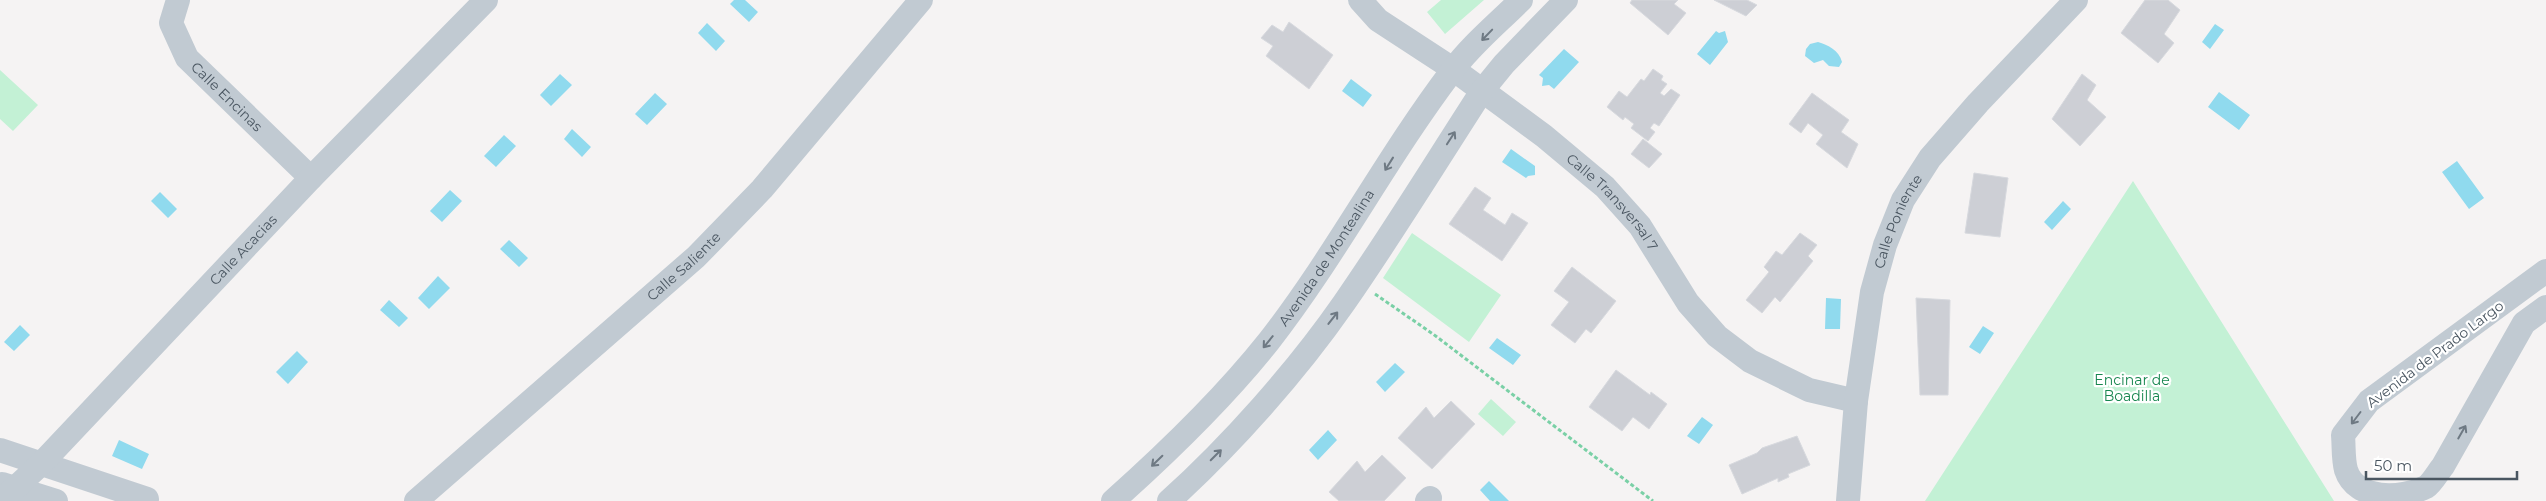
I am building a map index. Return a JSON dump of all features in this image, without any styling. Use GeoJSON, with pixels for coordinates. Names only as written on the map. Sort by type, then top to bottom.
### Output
{"type":"FeatureCollection","features":[{"type":"Feature","properties":{"kind":"street","name":"Calle Encinas"},"geometry":{"type":"LineString","coordinates":[[178,0],[171,23],[187,58],[311,178]]}},
{"type":"Feature","properties":{"kind":"street","name":"Calle Acacias"},"geometry":{"type":"LineString","coordinates":[[5,491],[41,464],[311,178],[486,0]]}},
{"type":"Feature","properties":{"kind":"street","name":"Calle Saliente"},"geometry":{"type":"LineString","coordinates":[[416,501],[696,258],[762,189],[921,0]]}},
{"type":"Feature","properties":{"kind":"street","name":"Calle Transversal 7"},"geometry":{"type":"LineString","coordinates":[[1360,0],[1378,20],[1453,69],[1544,136],[1605,187],[1640,226],[1688,303],[1717,336],[1750,361],[1809,390],[1856,401]]}},
{"type":"Feature","properties":{"kind":"street","name":"Avenida de Montealina"},"geometry":{"type":"LineString","coordinates":[[1113,501],[1201,418],[1269,341],[1335,250],[1397,151],[1453,69],[1521,0]]}},
{"type":"Feature","properties":{"kind":"street"},"geometry":{"type":"LineString","coordinates":[[1169,501],[1268,400],[1343,304],[1482,91],[1504,64],[1566,0]]}},
{"type":"Feature","properties":{"kind":"street","name":"Calle Poniente"},"geometry":{"type":"LineString","coordinates":[[1848,501],[1856,401],[1872,292],[1885,246],[1903,200],[1930,158],[1978,103],[2076,0]]}},
{"type":"Feature","properties":{"kind":"street","name":"Avenida de Prado Largo"},"geometry":{"type":"LineString","coordinates":[[2546,271],[2369,401],[2343,436],[2346,472],[2359,488],[2377,497],[2397,495],[2428,486],[2442,466],[2524,323],[2546,307]]}},
{"type":"Feature","properties":{"kind":"street"},"geometry":{"type":"LineString","coordinates":[[0,450],[147,499]]}},
{"type":"Feature","properties":{"kind":"street"},"geometry":{"type":"LineString","coordinates":[[5,491],[56,501]]}},
{"type":"Feature","properties":{"kind":"path"},"geometry":{"type":"LineString","coordinates":[[1358,282],[1433,334],[1653,501]]}},
{"type":"Feature","properties":{"kind":"green space"},"geometry":{"type":"Polygon","coordinates":[[[1441,0],[1484,0],[1445,34],[1427,12],[1441,0]]]}},
{"type":"Feature","properties":{"kind":"green space"},"geometry":{"type":"Polygon","coordinates":[[[0,70],[38,105],[13,131],[0,119],[0,70]]]}},
{"type":"Feature","properties":{"kind":"green space","name":"Encinar de Boadilla"},"geometry":{"type":"Polygon","coordinates":[[[2133,181],[2334,501],[1925,501],[2133,181]]]}},
{"type":"Feature","properties":{"kind":"green space"},"geometry":{"type":"Polygon","coordinates":[[[1412,233],[1501,295],[1469,342],[1383,278],[1412,233]]]}},
{"type":"Feature","properties":{"kind":"green space"},"geometry":{"type":"Polygon","coordinates":[[[1491,399],[1516,422],[1503,436],[1478,414],[1491,399]]]}},
{"type":"Feature","properties":{"kind":"water"},"geometry":{"type":"Polygon","coordinates":[[[734,0],[745,0],[758,12],[749,22],[730,4],[734,0]]]}},
{"type":"Feature","properties":{"kind":"water"},"geometry":{"type":"Polygon","coordinates":[[[707,23],[725,41],[716,51],[698,33],[707,23]]]}},
{"type":"Feature","properties":{"kind":"water"},"geometry":{"type":"Polygon","coordinates":[[[2215,24],[2224,30],[2210,49],[2202,42],[2215,24]]]}},
{"type":"Feature","properties":{"kind":"water"},"geometry":{"type":"Polygon","coordinates":[[[1716,31],[1719,33],[1725,31],[1728,42],[1710,65],[1697,54],[1716,31]]]}},
{"type":"Feature","properties":{"kind":"water"},"geometry":{"type":"Polygon","coordinates":[[[1818,42],[1836,51],[1842,62],[1839,67],[1829,66],[1823,60],[1814,63],[1805,56],[1806,49],[1810,44],[1818,42]]]}},
{"type":"Feature","properties":{"kind":"water"},"geometry":{"type":"Polygon","coordinates":[[[1564,49],[1579,62],[1554,89],[1549,85],[1542,86],[1543,78],[1539,75],[1564,49]]]}},
{"type":"Feature","properties":{"kind":"water"},"geometry":{"type":"Polygon","coordinates":[[[560,74],[572,85],[551,106],[540,95],[560,74]]]}},
{"type":"Feature","properties":{"kind":"water"},"geometry":{"type":"Polygon","coordinates":[[[1351,79],[1372,95],[1363,107],[1342,91],[1351,79]]]}},
{"type":"Feature","properties":{"kind":"water"},"geometry":{"type":"Polygon","coordinates":[[[2219,92],[2250,115],[2239,130],[2208,107],[2219,92]]]}},
{"type":"Feature","properties":{"kind":"water"},"geometry":{"type":"Polygon","coordinates":[[[655,93],[667,104],[647,125],[635,114],[655,93]]]}},
{"type":"Feature","properties":{"kind":"water"},"geometry":{"type":"Polygon","coordinates":[[[572,129],[591,147],[582,157],[564,139],[572,129]]]}},
{"type":"Feature","properties":{"kind":"water"},"geometry":{"type":"Polygon","coordinates":[[[504,135],[516,146],[496,167],[484,156],[504,135]]]}},
{"type":"Feature","properties":{"kind":"water"},"geometry":{"type":"Polygon","coordinates":[[[1511,149],[1535,166],[1535,175],[1526,178],[1502,162],[1511,149]]]}},
{"type":"Feature","properties":{"kind":"water"},"geometry":{"type":"Polygon","coordinates":[[[2457,161],[2484,198],[2469,209],[2442,172],[2457,161]]]}},
{"type":"Feature","properties":{"kind":"water"},"geometry":{"type":"Polygon","coordinates":[[[450,190],[462,201],[442,222],[430,211],[450,190]]]}},
{"type":"Feature","properties":{"kind":"water"},"geometry":{"type":"Polygon","coordinates":[[[160,192],[177,209],[168,218],[151,201],[160,192]]]}},
{"type":"Feature","properties":{"kind":"water"},"geometry":{"type":"Polygon","coordinates":[[[2063,201],[2071,209],[2052,230],[2044,222],[2063,201]]]}},
{"type":"Feature","properties":{"kind":"water"},"geometry":{"type":"Polygon","coordinates":[[[509,240],[528,258],[519,267],[500,249],[509,240]]]}},
{"type":"Feature","properties":{"kind":"water"},"geometry":{"type":"Polygon","coordinates":[[[438,276],[450,288],[429,309],[418,298],[438,276]]]}},
{"type":"Feature","properties":{"kind":"water"},"geometry":{"type":"Polygon","coordinates":[[[1826,298],[1841,299],[1840,329],[1825,329],[1826,298]]]}},
{"type":"Feature","properties":{"kind":"water"},"geometry":{"type":"Polygon","coordinates":[[[389,300],[408,318],[399,327],[380,310],[389,300]]]}},
{"type":"Feature","properties":{"kind":"water"},"geometry":{"type":"Polygon","coordinates":[[[20,325],[30,335],[14,351],[4,342],[20,325]]]}},
{"type":"Feature","properties":{"kind":"water"},"geometry":{"type":"Polygon","coordinates":[[[1983,326],[1994,333],[1980,354],[1969,347],[1983,326]]]}},
{"type":"Feature","properties":{"kind":"water"},"geometry":{"type":"Polygon","coordinates":[[[1497,338],[1521,355],[1513,365],[1489,348],[1497,338]]]}},
{"type":"Feature","properties":{"kind":"water"},"geometry":{"type":"Polygon","coordinates":[[[297,351],[308,362],[288,384],[276,372],[297,351]]]}},
{"type":"Feature","properties":{"kind":"water"},"geometry":{"type":"Polygon","coordinates":[[[1395,363],[1405,372],[1385,392],[1376,382],[1395,363]]]}},
{"type":"Feature","properties":{"kind":"water"},"geometry":{"type":"Polygon","coordinates":[[[1702,417],[1713,425],[1699,444],[1687,436],[1702,417]]]}},
{"type":"Feature","properties":{"kind":"water"},"geometry":{"type":"Polygon","coordinates":[[[1328,430],[1337,440],[1318,460],[1309,450],[1328,430]]]}},
{"type":"Feature","properties":{"kind":"water"},"geometry":{"type":"Polygon","coordinates":[[[119,440],[149,454],[142,469],[112,456],[119,440]]]}},
{"type":"Feature","properties":{"kind":"water"},"geometry":{"type":"Polygon","coordinates":[[[1489,481],[1509,501],[1490,501],[1480,490],[1489,481]]]}},
{"type":"Feature","properties":{"kind":"building"},"geometry":{"type":"Polygon","coordinates":[[[1632,0],[1678,0],[1674,4],[1686,13],[1668,35],[1630,3],[1632,0]]]}},
{"type":"Feature","properties":{"kind":"building"},"geometry":{"type":"Polygon","coordinates":[[[1714,0],[1747,0],[1757,5],[1746,16],[1714,0]]]}},
{"type":"Feature","properties":{"kind":"building"},"geometry":{"type":"Polygon","coordinates":[[[2145,0],[2168,0],[2180,10],[2164,34],[2174,43],[2158,63],[2121,33],[2145,0]]]}},
{"type":"Feature","properties":{"kind":"building"},"geometry":{"type":"Polygon","coordinates":[[[1289,22],[1333,55],[1309,89],[1266,56],[1273,46],[1261,38],[1272,25],[1283,32],[1289,22]]]}},
{"type":"Feature","properties":{"kind":"building"},"geometry":{"type":"Polygon","coordinates":[[[1653,69],[1663,76],[1661,80],[1667,84],[1660,93],[1664,96],[1671,89],[1680,95],[1659,126],[1654,123],[1650,128],[1655,132],[1648,141],[1631,128],[1634,124],[1625,117],[1623,120],[1607,107],[1619,91],[1627,97],[1641,79],[1644,81],[1653,69]]]}},
{"type":"Feature","properties":{"kind":"building"},"geometry":{"type":"Polygon","coordinates":[[[2082,74],[2096,85],[2087,100],[2106,117],[2080,146],[2052,119],[2082,74]]]}},
{"type":"Feature","properties":{"kind":"building"},"geometry":{"type":"Polygon","coordinates":[[[1812,93],[1849,120],[1841,132],[1858,144],[1847,168],[1816,144],[1823,135],[1808,123],[1801,133],[1789,124],[1812,93]]]}},
{"type":"Feature","properties":{"kind":"building"},"geometry":{"type":"Polygon","coordinates":[[[1643,139],[1662,154],[1649,168],[1631,154],[1643,139]]]}},
{"type":"Feature","properties":{"kind":"building"},"geometry":{"type":"Polygon","coordinates":[[[1974,173],[2008,178],[2000,237],[1965,233],[1974,173]]]}},
{"type":"Feature","properties":{"kind":"building"},"geometry":{"type":"Polygon","coordinates":[[[1475,187],[1491,198],[1483,210],[1505,225],[1512,213],[1528,223],[1502,261],[1449,224],[1475,187]]]}},
{"type":"Feature","properties":{"kind":"building"},"geometry":{"type":"Polygon","coordinates":[[[1800,233],[1817,245],[1808,256],[1813,261],[1780,302],[1775,297],[1762,313],[1746,300],[1769,272],[1764,267],[1776,251],[1782,255],[1800,233]]]}},
{"type":"Feature","properties":{"kind":"building"},"geometry":{"type":"Polygon","coordinates":[[[1572,267],[1616,301],[1591,333],[1586,329],[1575,343],[1551,325],[1569,302],[1554,291],[1572,267]]]}},
{"type":"Feature","properties":{"kind":"building"},"geometry":{"type":"Polygon","coordinates":[[[1916,298],[1950,300],[1948,395],[1920,395],[1916,298]]]}},
{"type":"Feature","properties":{"kind":"building"},"geometry":{"type":"Polygon","coordinates":[[[1616,370],[1650,395],[1651,392],[1667,404],[1649,429],[1633,417],[1622,431],[1589,407],[1616,370]]]}},
{"type":"Feature","properties":{"kind":"building"},"geometry":{"type":"Polygon","coordinates":[[[1451,401],[1475,424],[1432,469],[1398,438],[1426,407],[1434,418],[1451,401]]]}},
{"type":"Feature","properties":{"kind":"building"},"geometry":{"type":"Polygon","coordinates":[[[1797,436],[1810,465],[1788,474],[1789,477],[1778,482],[1778,478],[1742,494],[1729,465],[1757,453],[1762,448],[1797,436]]]}},
{"type":"Feature","properties":{"kind":"building"},"geometry":{"type":"Polygon","coordinates":[[[1382,455],[1406,478],[1384,501],[1339,501],[1329,492],[1357,461],[1365,472],[1382,455]]]}}]}
